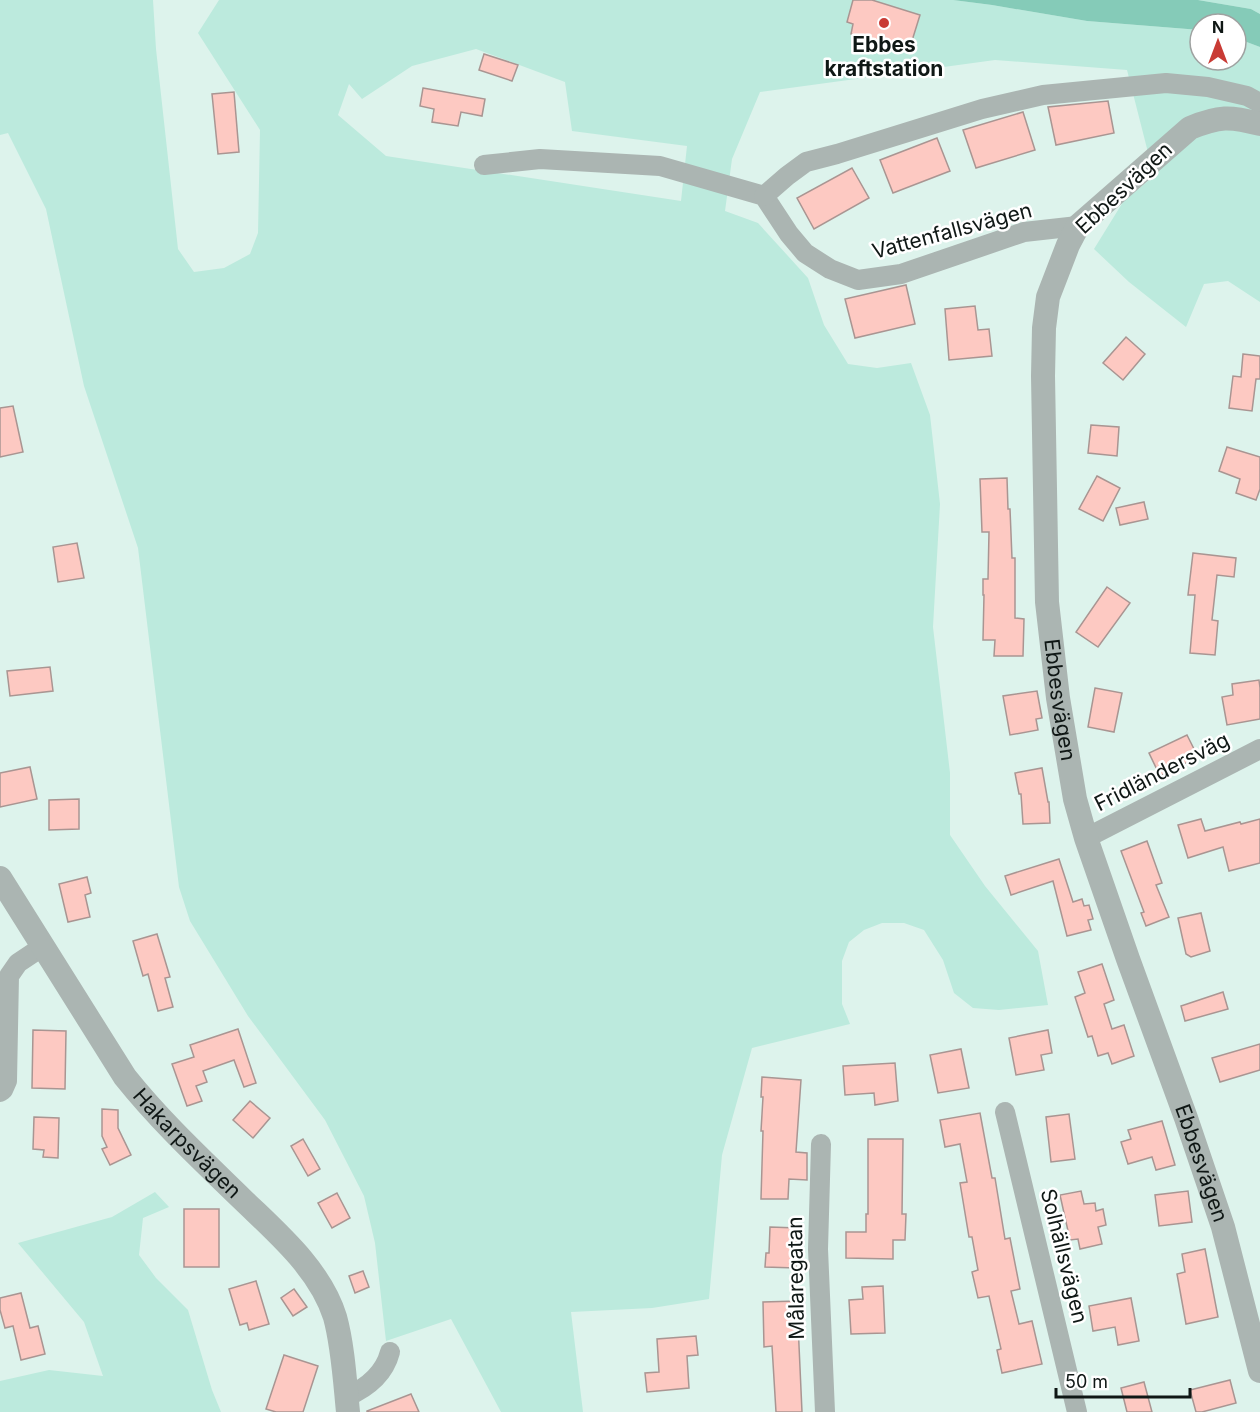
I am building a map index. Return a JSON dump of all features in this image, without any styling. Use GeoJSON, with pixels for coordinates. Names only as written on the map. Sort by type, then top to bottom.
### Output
{"type":"FeatureCollection","features":[{"type":"Feature","properties":{"kind":"street"},"geometry":{"type":"LineString","coordinates":[[484,165],[540,159],[660,166],[764,196],[806,162],[982,109],[1042,95],[1166,83],[1208,87],[1247,96],[1260,103]]}},
{"type":"Feature","properties":{"kind":"street","name":"Ebbesvägen"},"geometry":{"type":"LineString","coordinates":[[1260,124],[1223,117],[1190,128],[1078,226],[1068,245],[1048,297],[1044,328],[1043,376],[1047,602],[1075,799],[1086,838],[1223,1227],[1260,1371]]}},
{"type":"Feature","properties":{"kind":"street","name":"Vattenfallsvägen"},"geometry":{"type":"LineString","coordinates":[[764,196],[789,234],[805,253],[830,269],[858,280],[901,274],[1024,232],[1078,226]]}},
{"type":"Feature","properties":{"kind":"street","name":"Fridländersväg"},"geometry":{"type":"LineString","coordinates":[[1086,838],[1260,749]]}},
{"type":"Feature","properties":{"kind":"street","name":"Hakarpsvägen"},"geometry":{"type":"LineString","coordinates":[[0,878],[125,1077],[170,1129],[291,1246],[311,1270],[334,1316],[342,1355],[347,1405]]}},
{"type":"Feature","properties":{"kind":"street"},"geometry":{"type":"LineString","coordinates":[[0,1092],[7,1081],[9,976],[18,963],[42,947]]}},
{"type":"Feature","properties":{"kind":"street","name":"Solhällsvägen"},"geometry":{"type":"LineString","coordinates":[[1005,1112],[1077,1412]]}},
{"type":"Feature","properties":{"kind":"street","name":"Målaregatan"},"geometry":{"type":"LineString","coordinates":[[821,1144],[818,1249],[825,1412]]}},
{"type":"Feature","properties":{"kind":"street"},"geometry":{"type":"LineString","coordinates":[[347,1405],[358,1392],[376,1379],[387,1362],[390,1352]]}},
{"type":"Feature","properties":{"kind":"shaded area"},"geometry":{"type":"Polygon","coordinates":[[[0,0],[153,0],[156,49],[178,249],[194,272],[224,268],[250,254],[258,233],[260,130],[198,33],[219,0],[953,0],[1087,21],[1188,29],[1188,72],[1248,72],[1248,42],[1260,47],[1260,302],[1228,281],[1204,284],[1186,327],[1129,282],[1094,249],[1123,202],[1154,176],[1127,70],[995,60],[760,92],[732,159],[725,211],[758,223],[808,278],[824,325],[848,364],[877,368],[911,363],[930,415],[940,504],[933,627],[950,773],[950,835],[985,886],[1038,951],[1048,1005],[999,1010],[973,1008],[954,993],[943,960],[924,930],[904,923],[882,923],[864,930],[849,942],[842,961],[842,1004],[850,1024],[752,1048],[722,1155],[709,1299],[652,1308],[571,1312],[583,1412],[501,1412],[451,1319],[386,1341],[375,1243],[364,1196],[325,1120],[248,1016],[190,921],[179,887],[138,548],[84,386],[46,209],[8,133],[0,135],[0,0]],[[476,49],[412,66],[362,99],[349,84],[338,115],[386,156],[681,201],[687,146],[572,131],[565,82],[476,49]]]}},
{"type":"Feature","properties":{"kind":"shaded area"},"geometry":{"type":"Polygon","coordinates":[[[953,0],[1198,0],[1251,9],[1260,14],[1260,47],[1248,42],[1248,12],[1188,12],[1188,29],[1087,21],[953,0]]]}},
{"type":"Feature","properties":{"kind":"shaded area"},"geometry":{"type":"Polygon","coordinates":[[[1198,0],[1260,0],[1260,14],[1251,9],[1198,0]]]}},
{"type":"Feature","properties":{"kind":"shaded area"},"geometry":{"type":"Polygon","coordinates":[[[155,1192],[169,1207],[143,1218],[139,1255],[156,1278],[188,1310],[221,1412],[0,1412],[0,1381],[49,1370],[103,1376],[84,1322],[18,1243],[112,1217],[155,1192]]]}},
{"type":"Feature","properties":{"kind":"building","name":"Ebbes kraftstation"},"geometry":{"type":"Polygon","coordinates":[[[853,0],[872,0],[920,15],[911,44],[897,39],[894,47],[851,34],[853,24],[847,22],[853,0]]]}},
{"type":"Feature","properties":{"kind":"building"},"geometry":{"type":"Polygon","coordinates":[[[484,54],[518,65],[512,81],[479,70],[484,54]]]}},
{"type":"Feature","properties":{"kind":"building"},"geometry":{"type":"Polygon","coordinates":[[[423,88],[485,99],[482,116],[461,112],[458,126],[432,122],[434,109],[420,106],[423,88]]]}},
{"type":"Feature","properties":{"kind":"building"},"geometry":{"type":"Polygon","coordinates":[[[234,92],[239,152],[218,154],[212,94],[234,92]]]}},
{"type":"Feature","properties":{"kind":"building"},"geometry":{"type":"Polygon","coordinates":[[[1108,101],[1114,133],[1056,145],[1048,107],[1108,101]]]}},
{"type":"Feature","properties":{"kind":"building"},"geometry":{"type":"Polygon","coordinates":[[[1023,112],[1035,150],[976,168],[963,130],[1023,112]]]}},
{"type":"Feature","properties":{"kind":"building"},"geometry":{"type":"Polygon","coordinates":[[[937,138],[950,171],[893,193],[880,160],[937,138]]]}},
{"type":"Feature","properties":{"kind":"building"},"geometry":{"type":"Polygon","coordinates":[[[852,168],[869,198],[814,229],[797,198],[852,168]]]}},
{"type":"Feature","properties":{"kind":"building"},"geometry":{"type":"Polygon","coordinates":[[[906,285],[915,324],[855,338],[845,299],[906,285]]]}},
{"type":"Feature","properties":{"kind":"building"},"geometry":{"type":"Polygon","coordinates":[[[975,306],[978,330],[989,329],[992,356],[949,360],[945,309],[975,306]]]}},
{"type":"Feature","properties":{"kind":"building"},"geometry":{"type":"Polygon","coordinates":[[[1126,337],[1145,354],[1123,380],[1103,363],[1126,337]]]}},
{"type":"Feature","properties":{"kind":"building"},"geometry":{"type":"Polygon","coordinates":[[[1243,354],[1260,356],[1260,379],[1256,379],[1252,411],[1229,408],[1233,376],[1241,377],[1243,354]]]}},
{"type":"Feature","properties":{"kind":"building"},"geometry":{"type":"Polygon","coordinates":[[[13,406],[23,452],[0,457],[0,408],[13,406]]]}},
{"type":"Feature","properties":{"kind":"building"},"geometry":{"type":"Polygon","coordinates":[[[1091,425],[1119,427],[1117,456],[1088,453],[1091,425]]]}},
{"type":"Feature","properties":{"kind":"building"},"geometry":{"type":"Polygon","coordinates":[[[1227,447],[1260,457],[1260,489],[1256,500],[1236,493],[1240,479],[1219,471],[1227,447]]]}},
{"type":"Feature","properties":{"kind":"building"},"geometry":{"type":"Polygon","coordinates":[[[1097,476],[1120,488],[1103,521],[1079,509],[1097,476]]]}},
{"type":"Feature","properties":{"kind":"building"},"geometry":{"type":"Polygon","coordinates":[[[1007,478],[1012,558],[1015,558],[1015,618],[1024,619],[1023,656],[994,656],[995,640],[983,640],[983,579],[988,579],[989,532],[982,532],[980,479],[1007,478]]]}},
{"type":"Feature","properties":{"kind":"building"},"geometry":{"type":"Polygon","coordinates":[[[1144,502],[1148,519],[1120,525],[1116,508],[1144,502]]]}},
{"type":"Feature","properties":{"kind":"building"},"geometry":{"type":"Polygon","coordinates":[[[77,543],[84,578],[58,582],[53,547],[77,543]]]}},
{"type":"Feature","properties":{"kind":"building"},"geometry":{"type":"Polygon","coordinates":[[[1193,553],[1236,558],[1234,577],[1217,575],[1212,620],[1218,621],[1215,655],[1190,653],[1195,595],[1188,595],[1193,553]]]}},
{"type":"Feature","properties":{"kind":"building"},"geometry":{"type":"Polygon","coordinates":[[[1107,587],[1130,603],[1098,647],[1076,632],[1107,587]]]}},
{"type":"Feature","properties":{"kind":"building"},"geometry":{"type":"Polygon","coordinates":[[[50,667],[53,691],[10,696],[7,671],[50,667]]]}},
{"type":"Feature","properties":{"kind":"building"},"geometry":{"type":"Polygon","coordinates":[[[1259,680],[1260,719],[1227,725],[1222,697],[1233,695],[1232,684],[1259,680]]]}},
{"type":"Feature","properties":{"kind":"building"},"geometry":{"type":"Polygon","coordinates":[[[1095,688],[1122,693],[1114,732],[1088,727],[1095,688]]]}},
{"type":"Feature","properties":{"kind":"building"},"geometry":{"type":"Polygon","coordinates":[[[1037,691],[1042,718],[1036,719],[1038,730],[1010,735],[1003,696],[1037,691]]]}},
{"type":"Feature","properties":{"kind":"building"},"geometry":{"type":"Polygon","coordinates":[[[1187,735],[1198,757],[1160,776],[1149,753],[1187,735]]]}},
{"type":"Feature","properties":{"kind":"building"},"geometry":{"type":"Polygon","coordinates":[[[30,767],[37,799],[0,807],[0,773],[30,767]]]}},
{"type":"Feature","properties":{"kind":"building"},"geometry":{"type":"Polygon","coordinates":[[[1042,768],[1049,802],[1050,823],[1023,824],[1021,794],[1019,794],[1015,773],[1042,768]]]}},
{"type":"Feature","properties":{"kind":"building"},"geometry":{"type":"Polygon","coordinates":[[[79,799],[79,829],[49,830],[49,800],[79,799]]]}},
{"type":"Feature","properties":{"kind":"building"},"geometry":{"type":"Polygon","coordinates":[[[1201,819],[1205,831],[1260,819],[1260,863],[1229,871],[1223,847],[1188,858],[1178,825],[1201,819]]]}},
{"type":"Feature","properties":{"kind":"building"},"geometry":{"type":"Polygon","coordinates":[[[1147,841],[1162,883],[1156,885],[1169,917],[1146,926],[1141,913],[1144,912],[1121,851],[1147,841]]]}},
{"type":"Feature","properties":{"kind":"building"},"geometry":{"type":"Polygon","coordinates":[[[1059,859],[1073,902],[1082,899],[1084,906],[1089,905],[1093,919],[1088,920],[1091,930],[1067,936],[1053,881],[1011,895],[1005,876],[1059,859]]]}},
{"type":"Feature","properties":{"kind":"building"},"geometry":{"type":"Polygon","coordinates":[[[87,877],[91,893],[85,895],[90,917],[68,922],[59,884],[87,877]]]}},
{"type":"Feature","properties":{"kind":"building"},"geometry":{"type":"Polygon","coordinates":[[[1201,913],[1210,951],[1191,957],[1186,954],[1178,918],[1201,913]]]}},
{"type":"Feature","properties":{"kind":"building"},"geometry":{"type":"Polygon","coordinates":[[[157,934],[170,977],[165,978],[173,1007],[158,1011],[148,974],[143,976],[133,941],[157,934]]]}},
{"type":"Feature","properties":{"kind":"building"},"geometry":{"type":"Polygon","coordinates":[[[1102,964],[1114,1000],[1104,1004],[1112,1029],[1124,1025],[1134,1056],[1112,1064],[1108,1053],[1098,1056],[1092,1036],[1088,1037],[1075,997],[1085,993],[1078,972],[1102,964]]]}},
{"type":"Feature","properties":{"kind":"building"},"geometry":{"type":"Polygon","coordinates":[[[1223,992],[1228,1009],[1185,1021],[1181,1006],[1223,992]]]}},
{"type":"Feature","properties":{"kind":"building"},"geometry":{"type":"Polygon","coordinates":[[[238,1029],[256,1083],[244,1087],[234,1060],[203,1071],[207,1082],[196,1086],[202,1101],[187,1106],[172,1064],[194,1057],[190,1045],[238,1029]]]}},
{"type":"Feature","properties":{"kind":"building"},"geometry":{"type":"Polygon","coordinates":[[[33,1030],[66,1031],[65,1089],[32,1088],[33,1030]]]}},
{"type":"Feature","properties":{"kind":"building"},"geometry":{"type":"Polygon","coordinates":[[[1048,1030],[1052,1053],[1041,1055],[1044,1070],[1016,1075],[1009,1038],[1048,1030]]]}},
{"type":"Feature","properties":{"kind":"building"},"geometry":{"type":"Polygon","coordinates":[[[1260,1044],[1260,1070],[1220,1082],[1212,1058],[1260,1044]]]}},
{"type":"Feature","properties":{"kind":"building"},"geometry":{"type":"Polygon","coordinates":[[[961,1049],[969,1088],[938,1093],[930,1055],[961,1049]]]}},
{"type":"Feature","properties":{"kind":"building"},"geometry":{"type":"Polygon","coordinates":[[[895,1063],[898,1101],[875,1105],[874,1093],[845,1095],[843,1066],[895,1063]]]}},
{"type":"Feature","properties":{"kind":"building"},"geometry":{"type":"Polygon","coordinates":[[[762,1077],[801,1080],[796,1152],[807,1153],[807,1180],[789,1179],[788,1199],[761,1199],[762,1077]]]}},
{"type":"Feature","properties":{"kind":"building"},"geometry":{"type":"Polygon","coordinates":[[[250,1101],[270,1118],[253,1138],[233,1120],[250,1101]]]}},
{"type":"Feature","properties":{"kind":"building"},"geometry":{"type":"Polygon","coordinates":[[[102,1109],[118,1110],[118,1128],[131,1155],[110,1165],[102,1149],[107,1147],[102,1136],[102,1109]]]}},
{"type":"Feature","properties":{"kind":"building"},"geometry":{"type":"Polygon","coordinates":[[[980,1113],[992,1178],[995,1178],[1005,1239],[1010,1238],[1020,1289],[1011,1291],[1019,1324],[1032,1321],[1042,1364],[1002,1373],[997,1350],[1001,1349],[989,1296],[978,1298],[972,1272],[978,1270],[972,1237],[969,1237],[960,1183],[967,1182],[960,1144],[945,1147],[940,1120],[980,1113]]]}},
{"type":"Feature","properties":{"kind":"building"},"geometry":{"type":"Polygon","coordinates":[[[1069,1114],[1075,1159],[1051,1162],[1046,1117],[1069,1114]]]}},
{"type":"Feature","properties":{"kind":"building"},"geometry":{"type":"Polygon","coordinates":[[[34,1117],[59,1118],[58,1158],[43,1157],[44,1150],[33,1149],[34,1117]]]}},
{"type":"Feature","properties":{"kind":"building"},"geometry":{"type":"Polygon","coordinates":[[[1162,1121],[1175,1165],[1156,1170],[1152,1157],[1128,1164],[1121,1142],[1131,1139],[1128,1130],[1162,1121]]]}},
{"type":"Feature","properties":{"kind":"building"},"geometry":{"type":"Polygon","coordinates":[[[303,1139],[320,1169],[308,1176],[291,1146],[303,1139]]]}},
{"type":"Feature","properties":{"kind":"building"},"geometry":{"type":"Polygon","coordinates":[[[868,1139],[903,1139],[902,1214],[906,1214],[905,1240],[893,1240],[893,1259],[846,1258],[846,1232],[866,1232],[868,1139]]]}},
{"type":"Feature","properties":{"kind":"building"},"geometry":{"type":"Polygon","coordinates":[[[1081,1191],[1084,1204],[1095,1203],[1096,1211],[1103,1209],[1106,1225],[1098,1227],[1102,1244],[1080,1249],[1078,1239],[1070,1240],[1060,1195],[1081,1191]]]}},
{"type":"Feature","properties":{"kind":"building"},"geometry":{"type":"Polygon","coordinates":[[[1188,1191],[1192,1222],[1159,1226],[1155,1195],[1188,1191]]]}},
{"type":"Feature","properties":{"kind":"building"},"geometry":{"type":"Polygon","coordinates":[[[337,1193],[350,1218],[332,1228],[318,1203],[337,1193]]]}},
{"type":"Feature","properties":{"kind":"building"},"geometry":{"type":"Polygon","coordinates":[[[184,1209],[219,1209],[219,1267],[184,1267],[184,1209]]]}},
{"type":"Feature","properties":{"kind":"building"},"geometry":{"type":"Polygon","coordinates":[[[770,1227],[797,1228],[796,1268],[765,1267],[766,1253],[769,1253],[770,1227]]]}},
{"type":"Feature","properties":{"kind":"building"},"geometry":{"type":"Polygon","coordinates":[[[1205,1249],[1218,1317],[1186,1324],[1177,1274],[1185,1272],[1182,1254],[1205,1249]]]}},
{"type":"Feature","properties":{"kind":"building"},"geometry":{"type":"Polygon","coordinates":[[[363,1271],[369,1287],[355,1293],[349,1276],[363,1271]]]}},
{"type":"Feature","properties":{"kind":"building"},"geometry":{"type":"Polygon","coordinates":[[[256,1281],[269,1324],[249,1330],[247,1323],[240,1325],[229,1289],[256,1281]]]}},
{"type":"Feature","properties":{"kind":"building"},"geometry":{"type":"Polygon","coordinates":[[[883,1286],[885,1333],[851,1334],[849,1300],[863,1299],[862,1287],[883,1286]]]}},
{"type":"Feature","properties":{"kind":"building"},"geometry":{"type":"Polygon","coordinates":[[[294,1289],[307,1307],[293,1316],[281,1298],[294,1289]]]}},
{"type":"Feature","properties":{"kind":"building"},"geometry":{"type":"Polygon","coordinates":[[[21,1293],[30,1328],[38,1326],[45,1354],[21,1360],[13,1326],[5,1328],[0,1310],[0,1298],[21,1293]]]}},
{"type":"Feature","properties":{"kind":"building"},"geometry":{"type":"Polygon","coordinates":[[[1131,1298],[1139,1341],[1118,1345],[1115,1327],[1093,1331],[1089,1306],[1131,1298]]]}},
{"type":"Feature","properties":{"kind":"building"},"geometry":{"type":"Polygon","coordinates":[[[797,1301],[802,1412],[776,1412],[772,1346],[764,1347],[763,1302],[797,1301]]]}},
{"type":"Feature","properties":{"kind":"building"},"geometry":{"type":"Polygon","coordinates":[[[696,1336],[698,1355],[687,1356],[689,1388],[647,1392],[645,1373],[659,1372],[657,1339],[696,1336]]]}},
{"type":"Feature","properties":{"kind":"building"},"geometry":{"type":"Polygon","coordinates":[[[284,1355],[318,1366],[303,1412],[276,1412],[266,1409],[284,1355]]]}},
{"type":"Feature","properties":{"kind":"building"},"geometry":{"type":"Polygon","coordinates":[[[1230,1380],[1236,1403],[1196,1412],[1190,1390],[1230,1380]]]}},
{"type":"Feature","properties":{"kind":"building"},"geometry":{"type":"Polygon","coordinates":[[[1144,1382],[1152,1412],[1127,1412],[1121,1388],[1144,1382]]]}},
{"type":"Feature","properties":{"kind":"building"},"geometry":{"type":"Polygon","coordinates":[[[411,1394],[419,1412],[367,1412],[367,1411],[411,1394]]]}},
{"type":"Feature","properties":{"kind":"place","name":"Ebbes kraftstation"},"geometry":{"type":"Point","coordinates":[884,23]}}]}
